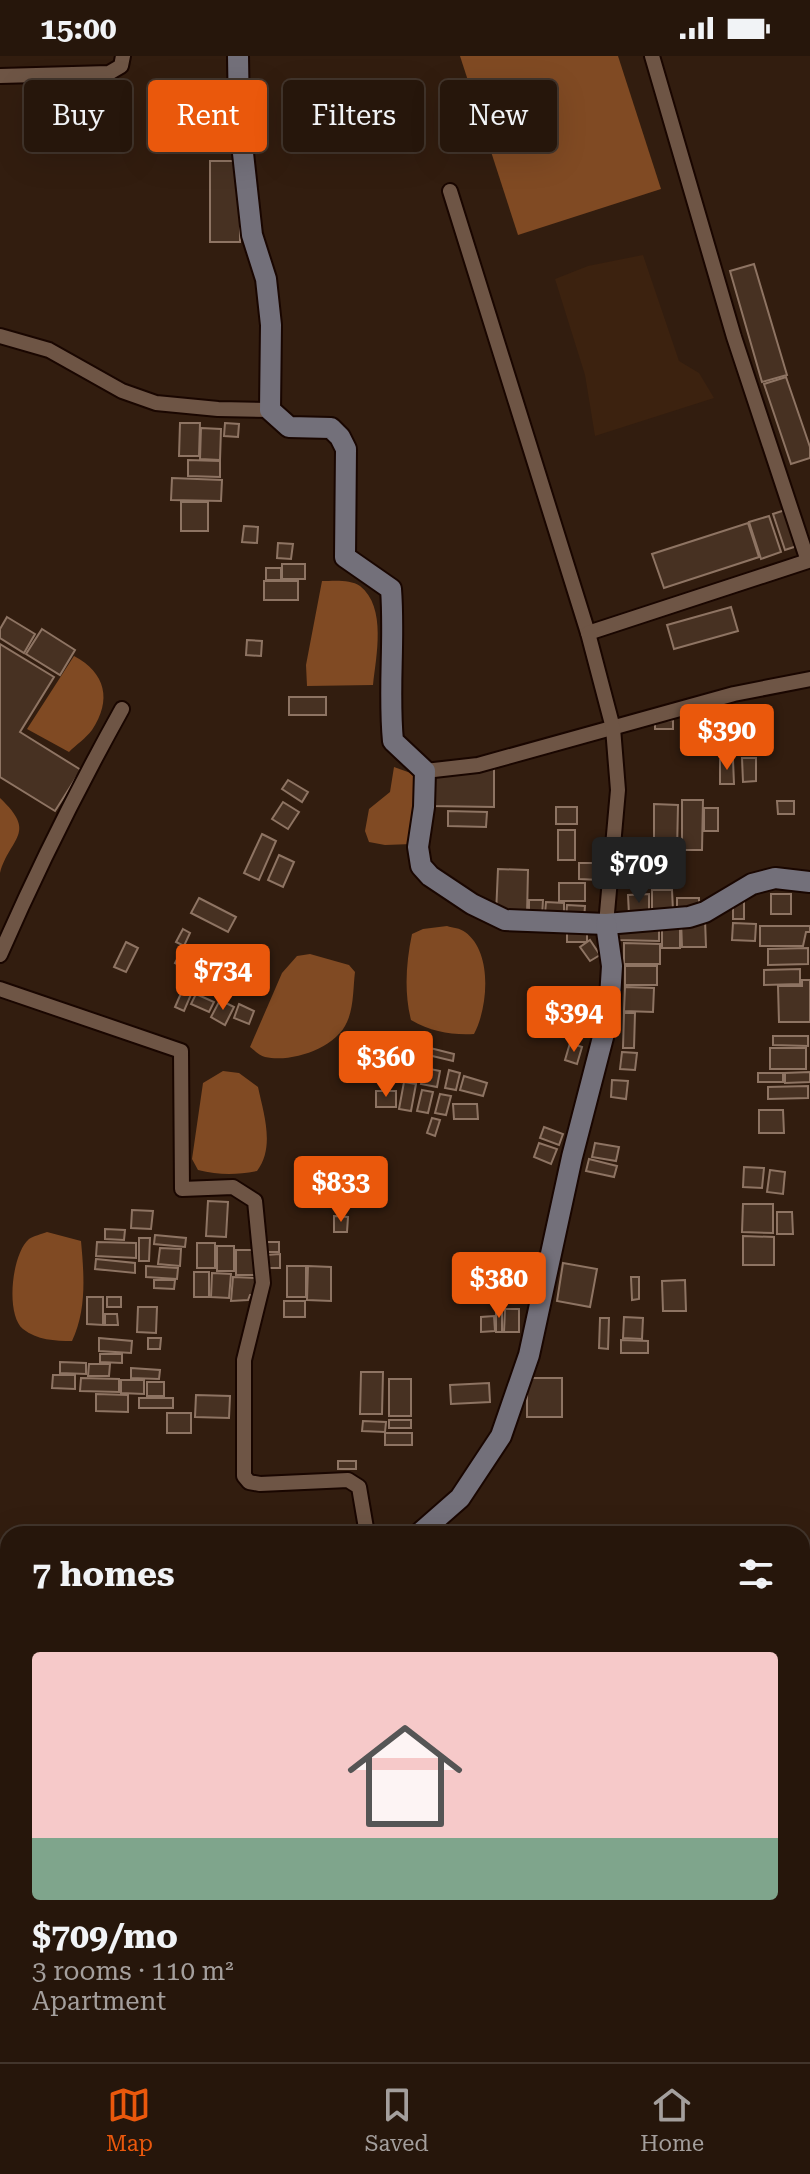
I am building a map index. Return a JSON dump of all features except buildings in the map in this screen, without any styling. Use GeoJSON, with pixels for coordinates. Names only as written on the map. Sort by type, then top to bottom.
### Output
{"type":"FeatureCollection","features":[{"type":"Feature","properties":{"kind":"street"},"geometry":{"type":"LineString","coordinates":[[0,76],[109,73],[121,66],[123,56]]}},
{"type":"Feature","properties":{"kind":"street"},"geometry":{"type":"LineString","coordinates":[[238,56],[239,117],[252,235],[266,279],[271,325],[270,410]]}},
{"type":"Feature","properties":{"kind":"street"},"geometry":{"type":"LineString","coordinates":[[588,633],[808,561],[734,337],[652,56]]}},
{"type":"Feature","properties":{"kind":"street"},"geometry":{"type":"LineString","coordinates":[[428,1526],[460,1498],[501,1436],[529,1355],[572,1157],[609,1014],[612,966],[606,924],[618,790],[613,728],[588,633],[450,191]]}},
{"type":"Feature","properties":{"kind":"street"},"geometry":{"type":"LineString","coordinates":[[0,336],[49,350],[122,391],[156,403],[270,410],[289,427],[331,428],[340,437],[346,449],[345,557],[391,589],[394,625],[390,709],[393,741],[425,771],[418,847],[421,866],[430,876],[472,904],[505,920],[606,924],[689,917],[705,912],[752,884],[775,878],[810,882]]}},
{"type":"Feature","properties":{"kind":"street"},"geometry":{"type":"LineString","coordinates":[[425,771],[478,765],[734,694],[810,679]]}},
{"type":"Feature","properties":{"kind":"street"},"geometry":{"type":"LineString","coordinates":[[0,955],[70,803],[122,709]]}},
{"type":"Feature","properties":{"kind":"street"},"geometry":{"type":"LineString","coordinates":[[0,989],[181,1051],[182,1189],[233,1187],[255,1201],[263,1283],[244,1360],[244,1476],[249,1482],[260,1484],[348,1480],[359,1487],[366,1526]]}},
{"type":"Feature","properties":{"kind":"shaded area"},"geometry":{"type":"Polygon","coordinates":[[[460,56],[618,56],[661,189],[518,235],[491,152],[557,152],[557,80],[468,80],[460,56]]]}},
{"type":"Feature","properties":{"kind":"shaded area"},"geometry":{"type":"Polygon","coordinates":[[[643,255],[679,361],[699,373],[714,398],[595,436],[585,375],[555,279],[588,266],[643,255]]]}},
{"type":"Feature","properties":{"kind":"shaded area"},"geometry":{"type":"Polygon","coordinates":[[[322,581],[351,582],[360,586],[374,606],[378,633],[373,685],[307,686],[306,665],[322,581]]]}},
{"type":"Feature","properties":{"kind":"shaded area"},"geometry":{"type":"Polygon","coordinates":[[[74,656],[99,679],[104,698],[92,730],[69,752],[27,729],[74,656]]]}},
{"type":"Feature","properties":{"kind":"shaded area"},"geometry":{"type":"Polygon","coordinates":[[[394,767],[419,776],[412,844],[369,842],[365,831],[369,809],[390,792],[394,767]]]}},
{"type":"Feature","properties":{"kind":"shaded area"},"geometry":{"type":"Polygon","coordinates":[[[0,798],[11,810],[19,828],[0,873],[0,798]]]}},
{"type":"Feature","properties":{"kind":"shaded area"},"geometry":{"type":"Polygon","coordinates":[[[447,926],[463,931],[474,941],[484,966],[485,996],[474,1034],[442,1032],[411,1020],[407,977],[412,934],[423,929],[447,926]]]}},
{"type":"Feature","properties":{"kind":"shaded area"},"geometry":{"type":"Polygon","coordinates":[[[310,954],[349,965],[355,972],[347,1022],[333,1039],[312,1052],[288,1058],[263,1056],[250,1047],[282,973],[297,956],[310,954]]]}},
{"type":"Feature","properties":{"kind":"shaded area"},"geometry":{"type":"Polygon","coordinates":[[[223,1071],[239,1073],[258,1087],[267,1141],[266,1152],[257,1171],[228,1174],[206,1172],[198,1170],[192,1159],[203,1083],[223,1071]]]}},
{"type":"Feature","properties":{"kind":"shaded area"},"geometry":{"type":"Polygon","coordinates":[[[47,1232],[81,1241],[82,1304],[72,1341],[46,1339],[28,1333],[17,1321],[14,1311],[13,1284],[18,1257],[29,1239],[47,1232]]]}}]}
